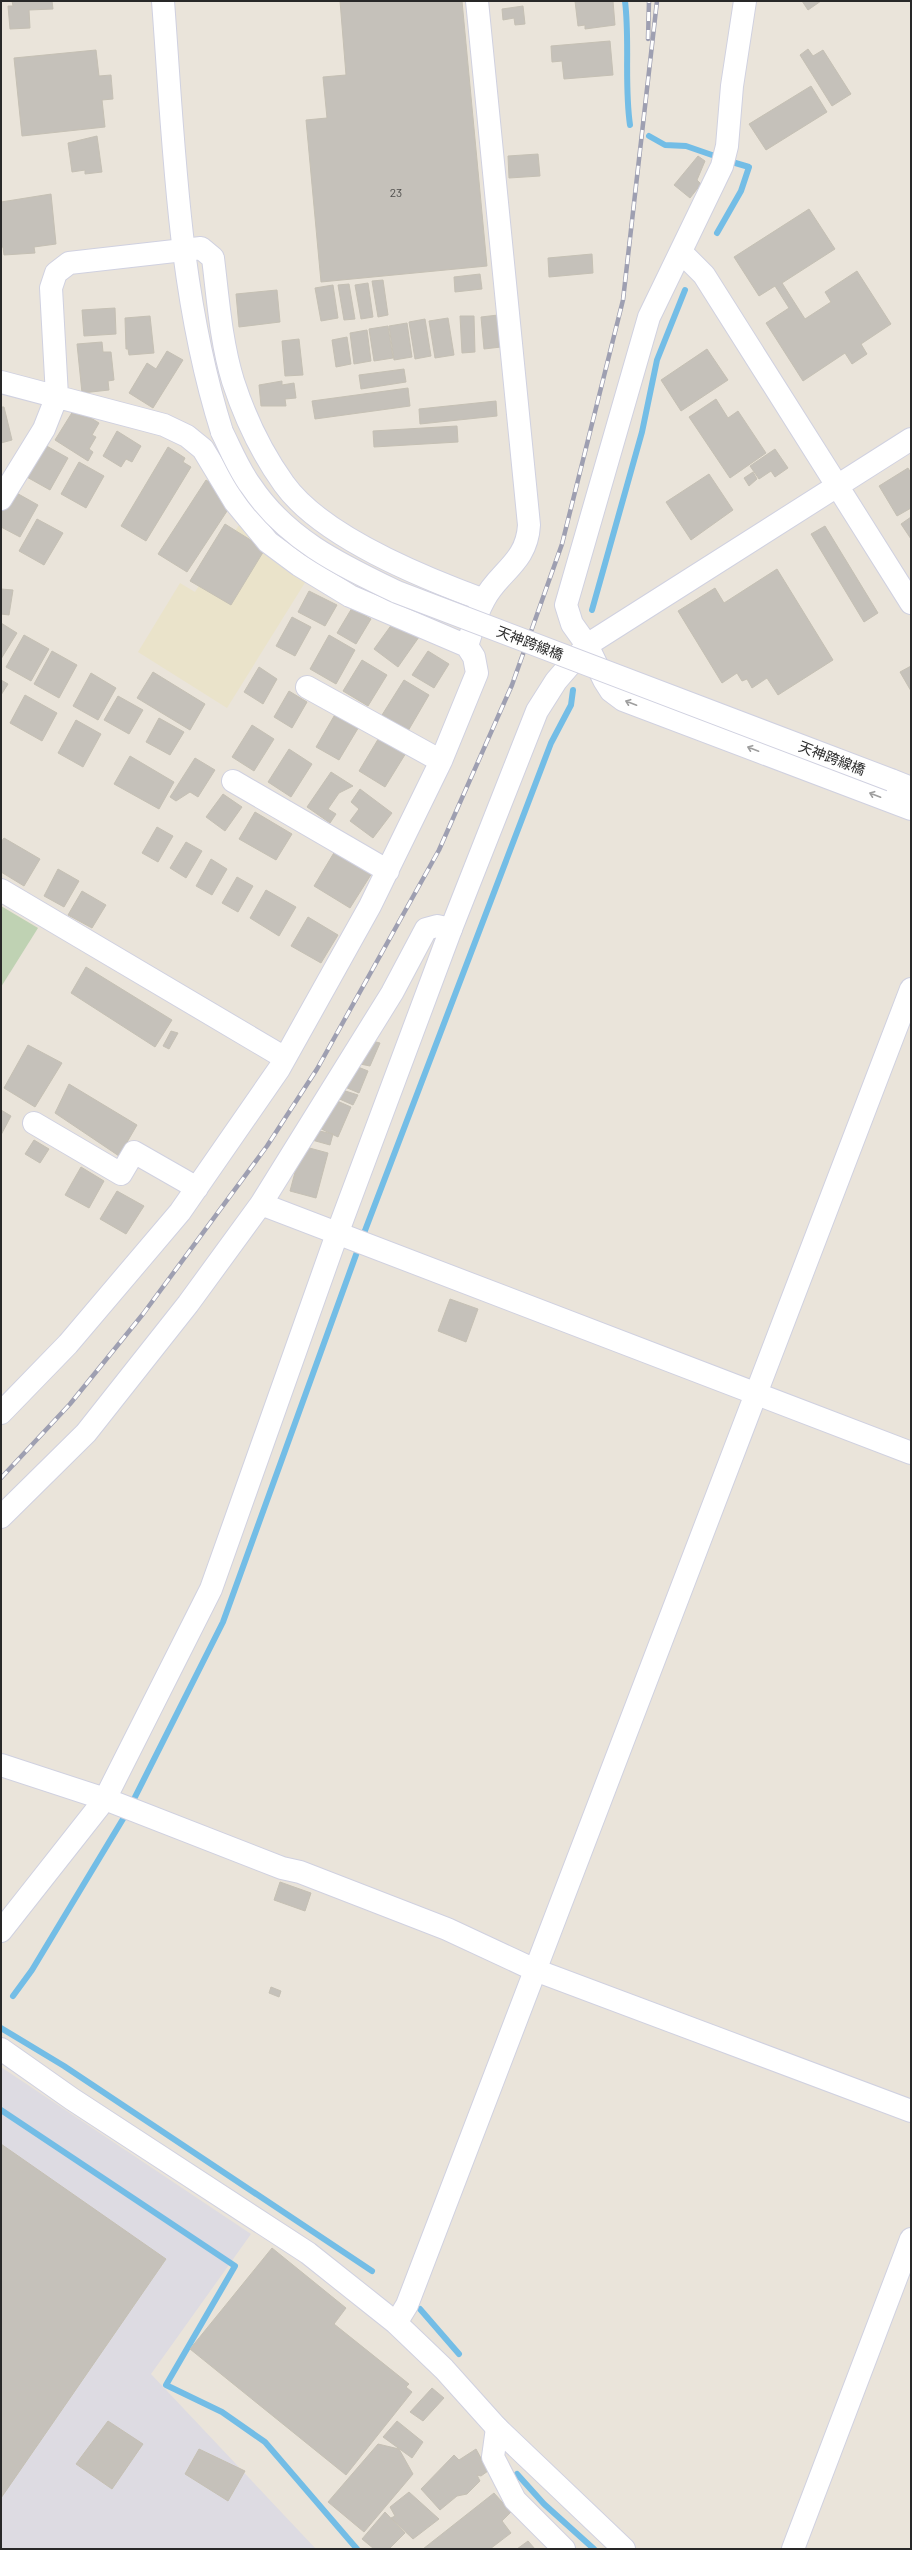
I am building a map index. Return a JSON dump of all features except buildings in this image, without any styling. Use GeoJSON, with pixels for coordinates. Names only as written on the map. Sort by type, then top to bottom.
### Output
{"type":"FeatureCollection","features":[{"type":"Feature","properties":{"kind":"street","name":"天神跨線橋"},"geometry":{"type":"LineString","coordinates":[[163,1],[182,249],[207,384],[222,432],[250,486],[279,520],[310,546],[359,574],[397,592],[911,788]]}},
{"type":"Feature","properties":{"kind":"street"},"geometry":{"type":"LineString","coordinates":[[467,646],[484,600],[520,554],[528,537],[529,525],[477,1]]}},
{"type":"Feature","properties":{"kind":"street"},"geometry":{"type":"LineString","coordinates":[[745,1],[732,86],[727,146],[722,166],[649,317],[566,606],[572,624],[587,645],[611,692],[624,700],[911,809]]}},
{"type":"Feature","properties":{"kind":"street"},"geometry":{"type":"LineString","coordinates":[[1,499],[44,430],[58,396],[51,288],[56,273],[69,262],[201,248],[213,258],[224,337],[233,380],[254,436],[285,485],[318,518],[369,550],[449,587],[484,600]]}},
{"type":"Feature","properties":{"kind":"street"},"geometry":{"type":"LineString","coordinates":[[681,252],[704,275],[911,603]]}},
{"type":"Feature","properties":{"kind":"street"},"geometry":{"type":"LineString","coordinates":[[1,382],[164,425],[187,436],[203,449],[235,502],[268,542],[299,565],[350,596],[467,646],[474,657],[477,673],[441,761],[388,871],[285,1058],[180,1212],[68,1344],[1,1413]]}},
{"type":"Feature","properties":{"kind":"street"},"geometry":{"type":"LineString","coordinates":[[1,1931],[110,1801],[211,1589],[351,1239],[451,929],[537,711],[556,681],[587,645],[838,487],[911,439]]}},
{"type":"Feature","properties":{"kind":"street"},"geometry":{"type":"LineString","coordinates":[[307,687],[441,761]]}},
{"type":"Feature","properties":{"kind":"street"},"geometry":{"type":"LineString","coordinates":[[233,782],[388,871]]}},
{"type":"Feature","properties":{"kind":"street"},"geometry":{"type":"LineString","coordinates":[[1,890],[285,1058]]}},
{"type":"Feature","properties":{"kind":"street"},"geometry":{"type":"LineString","coordinates":[[1,1517],[86,1433],[188,1304],[261,1204],[392,993],[426,930],[438,926],[451,929]]}},
{"type":"Feature","properties":{"kind":"street"},"geometry":{"type":"LineString","coordinates":[[396,2323],[407,2305],[911,989]]}},
{"type":"Feature","properties":{"kind":"street"},"geometry":{"type":"LineString","coordinates":[[34,1123],[120,1174],[134,1152],[197,1188]]}},
{"type":"Feature","properties":{"kind":"street"},"geometry":{"type":"LineString","coordinates":[[261,1204],[911,1453]]}},
{"type":"Feature","properties":{"kind":"street"},"geometry":{"type":"LineString","coordinates":[[1,1765],[137,1811],[447,1929],[535,1970],[911,2111]]}},
{"type":"Feature","properties":{"kind":"street"},"geometry":{"type":"LineString","coordinates":[[1,2049],[72,2099],[308,2254],[396,2323],[444,2369],[497,2428],[624,2549]]}},
{"type":"Feature","properties":{"kind":"street"},"geometry":{"type":"LineString","coordinates":[[793,2549],[911,2240]]}},
{"type":"Feature","properties":{"kind":"street"},"geometry":{"type":"LineString","coordinates":[[497,2428],[493,2457],[515,2500],[564,2549]]}},
{"type":"Feature","properties":{"kind":"shaded area"},"geometry":{"type":"Polygon","coordinates":[[[239,525],[262,550],[306,581],[227,708],[138,652],[180,583],[195,592],[239,525]]]}},
{"type":"Feature","properties":{"kind":"shaded area"},"geometry":{"type":"Polygon","coordinates":[[[1,2067],[251,2234],[151,2374],[316,2549],[1,2549],[1,2067]]]}},
{"type":"Feature","properties":{"kind":"green space"},"geometry":{"type":"Polygon","coordinates":[[[1,906],[38,928],[1,987],[1,906]]]}},
{"type":"Feature","properties":{"kind":"waterway"},"geometry":{"type":"LineString","coordinates":[[625,1],[627,32],[627,94],[630,125]]}},
{"type":"Feature","properties":{"kind":"waterway"},"geometry":{"type":"LineString","coordinates":[[649,136],[665,145],[686,146],[712,155]]}},
{"type":"Feature","properties":{"kind":"waterway"},"geometry":{"type":"LineString","coordinates":[[717,233],[741,191],[749,167],[732,162]]}},
{"type":"Feature","properties":{"kind":"waterway"},"geometry":{"type":"LineString","coordinates":[[592,610],[642,432],[657,360],[685,290]]}},
{"type":"Feature","properties":{"kind":"waterway"},"geometry":{"type":"LineString","coordinates":[[13,1996],[32,1970],[129,1809],[223,1622],[361,1241],[551,743],[571,705],[573,690]]}},
{"type":"Feature","properties":{"kind":"waterway"},"geometry":{"type":"LineString","coordinates":[[1,2028],[64,2066],[372,2271]]}},
{"type":"Feature","properties":{"kind":"waterway"},"geometry":{"type":"LineString","coordinates":[[1,2110],[235,2266],[166,2385],[222,2412],[265,2442],[357,2549]]}},
{"type":"Feature","properties":{"kind":"waterway"},"geometry":{"type":"LineString","coordinates":[[420,2309],[459,2354]]}},
{"type":"Feature","properties":{"kind":"waterway"},"geometry":{"type":"LineString","coordinates":[[517,2474],[544,2504],[594,2549]]}},
{"type":"Feature","properties":{"kind":"railway"},"geometry":{"type":"LineString","coordinates":[[648,39],[649,1]]}},
{"type":"Feature","properties":{"kind":"railway"},"geometry":{"type":"LineString","coordinates":[[1,1478],[70,1404],[143,1314],[267,1146],[317,1069],[439,850],[512,685],[562,544],[623,300],[657,1]]}}]}
